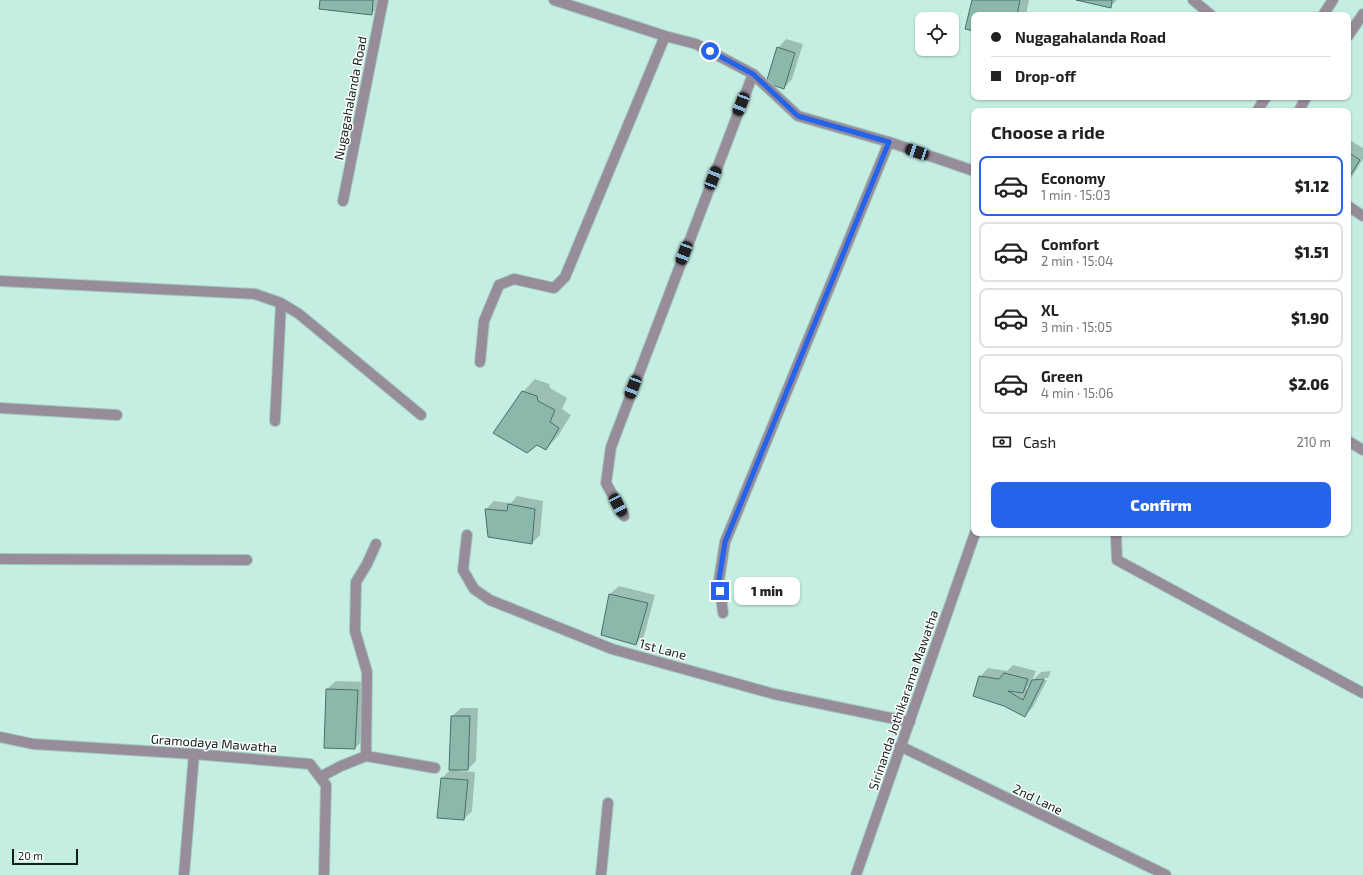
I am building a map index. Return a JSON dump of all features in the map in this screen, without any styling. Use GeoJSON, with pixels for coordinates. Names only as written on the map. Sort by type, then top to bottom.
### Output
{"type":"FeatureCollection","features":[{"type":"Feature","properties":{"kind":"street","name":"Nugagahalanda Road"},"geometry":{"type":"LineString","coordinates":[[343,201],[384,0]]}},
{"type":"Feature","properties":{"kind":"street"},"geometry":{"type":"LineString","coordinates":[[554,0],[665,36],[696,44],[753,74],[798,116],[889,142],[971,170]]}},
{"type":"Feature","properties":{"kind":"street"},"geometry":{"type":"LineString","coordinates":[[1193,0],[1207,12]]}},
{"type":"Feature","properties":{"kind":"street"},"geometry":{"type":"LineString","coordinates":[[1324,12],[1333,0]]}},
{"type":"Feature","properties":{"kind":"street"},"geometry":{"type":"LineString","coordinates":[[1351,32],[1362,17]]}},
{"type":"Feature","properties":{"kind":"street"},"geometry":{"type":"LineString","coordinates":[[480,362],[484,321],[499,285],[514,279],[554,288],[565,277],[665,36]]}},
{"type":"Feature","properties":{"kind":"street"},"geometry":{"type":"LineString","coordinates":[[624,516],[606,483],[610,447],[753,74]]}},
{"type":"Feature","properties":{"kind":"street"},"geometry":{"type":"LineString","coordinates":[[723,613],[719,580],[725,542],[889,142]]}},
{"type":"Feature","properties":{"kind":"street"},"geometry":{"type":"LineString","coordinates":[[1351,208],[1363,216]]}},
{"type":"Feature","properties":{"kind":"street"},"geometry":{"type":"LineString","coordinates":[[0,281],[255,294],[281,303],[299,314],[421,415]]}},
{"type":"Feature","properties":{"kind":"street"},"geometry":{"type":"LineString","coordinates":[[275,421],[281,303]]}},
{"type":"Feature","properties":{"kind":"street"},"geometry":{"type":"LineString","coordinates":[[0,408],[118,415]]}},
{"type":"Feature","properties":{"kind":"street"},"geometry":{"type":"LineString","coordinates":[[1351,443],[1363,450]]}},
{"type":"Feature","properties":{"kind":"street","name":"1st Lane"},"geometry":{"type":"LineString","coordinates":[[467,535],[463,570],[474,589],[490,600],[612,648],[774,694],[910,722]]}},
{"type":"Feature","properties":{"kind":"street","name":"Sirinanda Jothikarama Mawatha"},"geometry":{"type":"LineString","coordinates":[[856,875],[974,536]]}},
{"type":"Feature","properties":{"kind":"street"},"geometry":{"type":"LineString","coordinates":[[1116,536],[1117,560],[1363,693]]}},
{"type":"Feature","properties":{"kind":"street"},"geometry":{"type":"LineString","coordinates":[[366,756],[367,672],[355,631],[356,582],[367,564],[376,544]]}},
{"type":"Feature","properties":{"kind":"street"},"geometry":{"type":"LineString","coordinates":[[0,559],[247,560]]}},
{"type":"Feature","properties":{"kind":"street","name":"Gramodaya Mawatha"},"geometry":{"type":"LineString","coordinates":[[0,737],[32,744],[194,754],[310,764],[326,785],[324,875]]}},
{"type":"Feature","properties":{"kind":"street","name":"2nd Lane"},"geometry":{"type":"LineString","coordinates":[[900,746],[1166,875]]}},
{"type":"Feature","properties":{"kind":"street"},"geometry":{"type":"LineString","coordinates":[[184,875],[194,754]]}},
{"type":"Feature","properties":{"kind":"street"},"geometry":{"type":"LineString","coordinates":[[320,777],[341,766],[366,756],[435,768]]}},
{"type":"Feature","properties":{"kind":"street"},"geometry":{"type":"LineString","coordinates":[[602,875],[608,803]]}},
{"type":"Feature","properties":{"kind":"building"},"geometry":{"type":"Polygon","coordinates":[[[320,0],[373,0],[372,15],[319,9],[320,0]]]}},
{"type":"Feature","properties":{"kind":"building"},"geometry":{"type":"Polygon","coordinates":[[[972,0],[1020,0],[1018,12],[971,12],[971,30],[965,29],[972,0]]]}},
{"type":"Feature","properties":{"kind":"building"},"geometry":{"type":"Polygon","coordinates":[[[1076,0],[1112,0],[1111,8],[1076,0]]]}},
{"type":"Feature","properties":{"kind":"building"},"geometry":{"type":"Polygon","coordinates":[[[777,47],[795,53],[784,89],[766,83],[777,47]]]}},
{"type":"Feature","properties":{"kind":"building"},"geometry":{"type":"Polygon","coordinates":[[[1351,154],[1360,160],[1351,174],[1351,154]]]}},
{"type":"Feature","properties":{"kind":"building"},"geometry":{"type":"Polygon","coordinates":[[[522,391],[537,396],[538,401],[555,410],[550,422],[559,428],[546,450],[537,445],[527,453],[493,433],[522,391]]]}},
{"type":"Feature","properties":{"kind":"building"},"geometry":{"type":"Polygon","coordinates":[[[508,504],[535,509],[532,544],[488,537],[485,509],[507,511],[508,504]]]}},
{"type":"Feature","properties":{"kind":"building"},"geometry":{"type":"Polygon","coordinates":[[[609,594],[648,603],[636,645],[601,635],[609,594]]]}},
{"type":"Feature","properties":{"kind":"building"},"geometry":{"type":"Polygon","coordinates":[[[1004,673],[1028,679],[1023,693],[1008,691],[1023,700],[1032,680],[1044,679],[1025,717],[1004,706],[973,696],[979,676],[999,679],[1004,673]]]}},
{"type":"Feature","properties":{"kind":"building"},"geometry":{"type":"Polygon","coordinates":[[[326,689],[358,690],[355,749],[324,748],[326,689]]]}},
{"type":"Feature","properties":{"kind":"building"},"geometry":{"type":"Polygon","coordinates":[[[451,716],[470,716],[468,770],[449,770],[451,716]]]}},
{"type":"Feature","properties":{"kind":"building"},"geometry":{"type":"Polygon","coordinates":[[[441,778],[468,780],[464,820],[437,818],[441,778]]]}},
{"type":"Feature","properties":{"kind":"route"},"geometry":{"type":"LineString","coordinates":[[710,51],[753,74],[798,116],[889,142],[725,542],[719,580],[720,591]]}}]}
